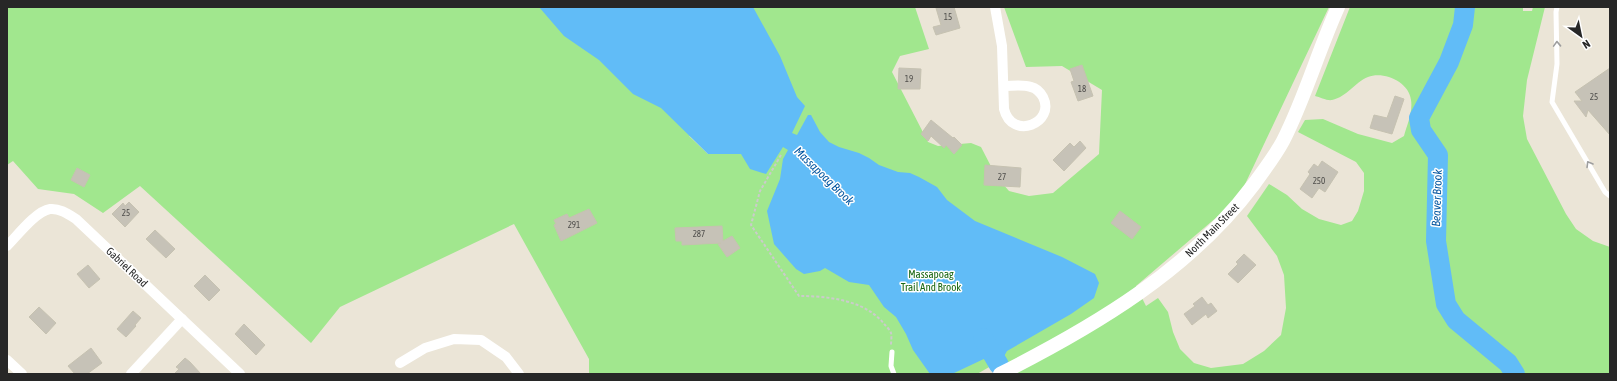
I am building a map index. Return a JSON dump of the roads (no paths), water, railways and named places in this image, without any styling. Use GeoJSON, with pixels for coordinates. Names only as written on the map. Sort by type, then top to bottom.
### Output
{"type":"FeatureCollection","features":[{"type":"Feature","properties":{"kind":"main road","name":"North Main Street"},"geometry":{"type":"LineString","coordinates":[[1000,374],[1061,342],[1114,310],[1164,275],[1202,244],[1239,204],[1265,169],[1282,142],[1300,104],[1338,7]]}},
{"type":"Feature","properties":{"kind":"street"},"geometry":{"type":"LineString","coordinates":[[995,7],[1002,46],[1004,109],[1010,120],[1017,125],[1026,127],[1038,122],[1043,115],[1045,107],[1044,98],[1038,91],[1026,86],[1004,86]]}},
{"type":"Feature","properties":{"kind":"street","name":"Gabriel Road"},"geometry":{"type":"LineString","coordinates":[[7,246],[34,218],[42,212],[50,209],[67,213],[76,219],[240,374]]}},
{"type":"Feature","properties":{"kind":"street"},"geometry":{"type":"LineString","coordinates":[[131,374],[182,319]]}},
{"type":"Feature","properties":{"kind":"street"},"geometry":{"type":"LineString","coordinates":[[400,363],[425,348],[454,339],[481,340],[506,357],[519,374]]}},
{"type":"Feature","properties":{"kind":"street"},"geometry":{"type":"LineString","coordinates":[[7,360],[22,374]]}},
{"type":"Feature","properties":{"kind":"lane"},"geometry":{"type":"LineString","coordinates":[[1557,7],[1557,64],[1552,102],[1610,197]]}},
{"type":"Feature","properties":{"kind":"lane"},"geometry":{"type":"LineString","coordinates":[[892,352],[891,366],[894,374]]}},
{"type":"Feature","properties":{"kind":"water"},"geometry":{"type":"Polygon","coordinates":[[[539,7],[753,7],[780,56],[797,97],[805,106],[792,133],[797,135],[808,115],[811,115],[820,132],[829,142],[839,147],[859,153],[879,165],[898,172],[910,173],[919,177],[937,187],[947,200],[975,221],[1062,257],[1095,274],[1099,283],[1094,298],[1071,314],[1007,351],[1002,360],[995,363],[988,357],[952,374],[930,374],[913,350],[896,317],[884,307],[869,285],[849,282],[825,268],[820,271],[804,274],[796,269],[774,244],[767,211],[780,179],[783,159],[788,150],[783,147],[766,174],[750,169],[741,154],[708,154],[661,108],[633,94],[599,60],[564,36],[539,7]]]}},
{"type":"Feature","properties":{"kind":"waterway","name":"Beaver Brook"},"geometry":{"type":"LineString","coordinates":[[1465,7],[1463,25],[1449,62],[1419,118],[1421,130],[1438,155],[1436,241],[1446,304],[1456,320],[1508,363],[1515,374]]}},
{"type":"Feature","properties":{"kind":"waterway","name":"Massapoag Brook"},"geometry":{"type":"LineString","coordinates":[[983,338],[999,365]]}},
{"type":"Feature","properties":{"kind":"park label","name":"Massapoag Trail And Brook"},"geometry":{"type":"Point","coordinates":[931,280]}}]}
